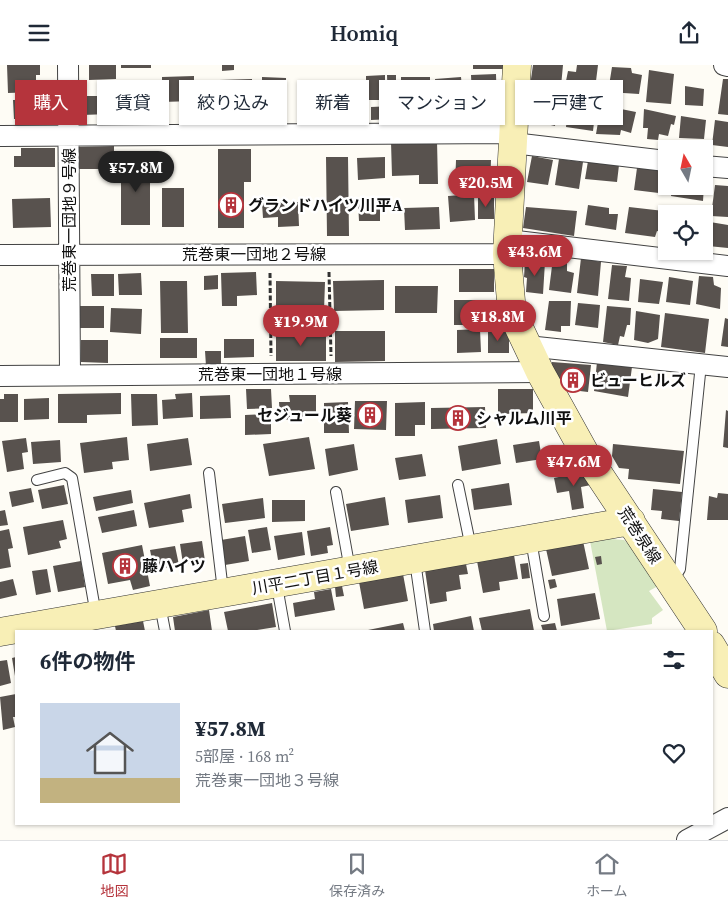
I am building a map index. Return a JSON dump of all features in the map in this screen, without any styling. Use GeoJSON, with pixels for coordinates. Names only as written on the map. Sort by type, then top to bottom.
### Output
{"type":"FeatureCollection","features":[{"type":"Feature","properties":{"kind":"street","name":"荒巻東一団地９号線"},"geometry":{"type":"LineString","coordinates":[[68,65],[70,375]]}},
{"type":"Feature","properties":{"kind":"street","name":"荒巻泉線"},"geometry":{"type":"LineString","coordinates":[[516,65],[508,247],[512,313],[540,372],[586,455],[702,630]]}},
{"type":"Feature","properties":{"kind":"street"},"geometry":{"type":"LineString","coordinates":[[0,136],[514,138],[658,160]]}},
{"type":"Feature","properties":{"kind":"street"},"geometry":{"type":"LineString","coordinates":[[713,166],[728,168]]}},
{"type":"Feature","properties":{"kind":"street","name":"荒巻東一団地２号線"},"geometry":{"type":"LineString","coordinates":[[0,255],[328,254],[508,247],[728,267]]}},
{"type":"Feature","properties":{"kind":"street"},"geometry":{"type":"LineString","coordinates":[[527,345],[728,367]]}},
{"type":"Feature","properties":{"kind":"street","name":"荒巻東一団地１号線"},"geometry":{"type":"LineString","coordinates":[[0,376],[540,372]]}},
{"type":"Feature","properties":{"kind":"street","name":"川平二丁目１号線"},"geometry":{"type":"LineString","coordinates":[[20,630],[41,628],[223,592],[631,521]]}},
{"type":"Feature","properties":{"kind":"street","name":"川平二丁目１号線"},"geometry":{"type":"LineString","coordinates":[[0,632],[15,631]]}},
{"type":"Feature","properties":{"kind":"street"},"geometry":{"type":"LineString","coordinates":[[687,840],[728,818]]}},
{"type":"Feature","properties":{"kind":"lane"},"geometry":{"type":"LineString","coordinates":[[671,584],[680,569],[701,364]]}},
{"type":"Feature","properties":{"kind":"lane"},"geometry":{"type":"LineString","coordinates":[[37,480],[65,473],[72,478],[96,616]]}},
{"type":"Feature","properties":{"kind":"lane"},"geometry":{"type":"LineString","coordinates":[[209,473],[223,592]]}},
{"type":"Feature","properties":{"kind":"lane"},"geometry":{"type":"LineString","coordinates":[[458,485],[471,549]]}},
{"type":"Feature","properties":{"kind":"lane"},"geometry":{"type":"LineString","coordinates":[[336,492],[350,571]]}},
{"type":"Feature","properties":{"kind":"lane"},"geometry":{"type":"LineString","coordinates":[[531,539],[544,616]]}},
{"type":"Feature","properties":{"kind":"lane"},"geometry":{"type":"LineString","coordinates":[[414,560],[425,630]]}},
{"type":"Feature","properties":{"kind":"lane"},"geometry":{"type":"LineString","coordinates":[[276,584],[285,630]]}},
{"type":"Feature","properties":{"kind":"lane"},"geometry":{"type":"LineString","coordinates":[[160,605],[165,630]]}},
{"type":"Feature","properties":{"kind":"path"},"geometry":{"type":"LineString","coordinates":[[269,254],[272,374]]}},
{"type":"Feature","properties":{"kind":"path"},"geometry":{"type":"LineString","coordinates":[[328,254],[331,373]]}},
{"type":"Feature","properties":{"kind":"green space"},"geometry":{"type":"Polygon","coordinates":[[[599,538],[624,540],[640,554],[658,586],[649,591],[663,610],[652,618],[652,624],[607,630],[590,541],[599,538]]]}},
{"type":"Feature","properties":{"kind":"building"},"geometry":{"type":"Polygon","coordinates":[[[7,65],[40,65],[40,75],[36,75],[36,80],[15,80],[15,93],[8,93],[7,65]]]}},
{"type":"Feature","properties":{"kind":"building"},"geometry":{"type":"Polygon","coordinates":[[[89,65],[116,65],[116,79],[89,80],[89,65]]]}},
{"type":"Feature","properties":{"kind":"building"},"geometry":{"type":"Polygon","coordinates":[[[121,65],[151,65],[151,68],[121,68],[121,65]]]}},
{"type":"Feature","properties":{"kind":"building"},"geometry":{"type":"Polygon","coordinates":[[[222,65],[234,65],[234,70],[222,71],[222,65]]]}},
{"type":"Feature","properties":{"kind":"building"},"geometry":{"type":"Polygon","coordinates":[[[473,65],[503,65],[503,69],[473,69],[473,65]]]}},
{"type":"Feature","properties":{"kind":"building"},"geometry":{"type":"Polygon","coordinates":[[[533,65],[563,65],[562,80],[531,80],[533,65]]]}},
{"type":"Feature","properties":{"kind":"building"},"geometry":{"type":"Polygon","coordinates":[[[577,65],[598,65],[596,80],[566,80],[568,71],[576,72],[577,65]]]}},
{"type":"Feature","properties":{"kind":"building"},"geometry":{"type":"Polygon","coordinates":[[[612,67],[631,68],[632,73],[642,75],[639,94],[623,93],[623,80],[610,80],[612,67]]]}},
{"type":"Feature","properties":{"kind":"building"},"geometry":{"type":"Polygon","coordinates":[[[649,70],[674,74],[671,104],[646,102],[649,70]]]}},
{"type":"Feature","properties":{"kind":"building"},"geometry":{"type":"Polygon","coordinates":[[[496,74],[496,80],[471,80],[471,75],[496,74]]]}},
{"type":"Feature","properties":{"kind":"building"},"geometry":{"type":"Polygon","coordinates":[[[385,75],[385,80],[379,80],[379,100],[369,100],[369,80],[366,80],[366,76],[385,75]]]}},
{"type":"Feature","properties":{"kind":"building"},"geometry":{"type":"Polygon","coordinates":[[[387,75],[396,75],[396,80],[387,80],[387,75]]]}},
{"type":"Feature","properties":{"kind":"building"},"geometry":{"type":"Polygon","coordinates":[[[194,76],[194,80],[179,80],[179,101],[169,102],[169,80],[162,80],[162,77],[194,76]]]}},
{"type":"Feature","properties":{"kind":"building"},"geometry":{"type":"Polygon","coordinates":[[[262,77],[286,78],[286,80],[262,80],[262,77]]]}},
{"type":"Feature","properties":{"kind":"building"},"geometry":{"type":"Polygon","coordinates":[[[401,77],[430,77],[430,80],[401,80],[401,77]]]}},
{"type":"Feature","properties":{"kind":"building"},"geometry":{"type":"Polygon","coordinates":[[[461,77],[461,80],[435,80],[461,77]]]}},
{"type":"Feature","properties":{"kind":"building"},"geometry":{"type":"Polygon","coordinates":[[[252,79],[252,80],[219,80],[252,79]]]}},
{"type":"Feature","properties":{"kind":"building"},"geometry":{"type":"Polygon","coordinates":[[[723,79],[728,79],[728,115],[718,114],[723,79]]]}},
{"type":"Feature","properties":{"kind":"building"},"geometry":{"type":"Polygon","coordinates":[[[685,86],[704,89],[703,106],[685,105],[685,86]]]}},
{"type":"Feature","properties":{"kind":"building"},"geometry":{"type":"Polygon","coordinates":[[[87,96],[97,96],[97,114],[87,115],[87,96]]]}},
{"type":"Feature","properties":{"kind":"building"},"geometry":{"type":"Polygon","coordinates":[[[13,100],[15,100],[15,119],[14,119],[13,100]]]}},
{"type":"Feature","properties":{"kind":"building"},"geometry":{"type":"Polygon","coordinates":[[[371,107],[379,107],[379,120],[371,120],[371,107]]]}},
{"type":"Feature","properties":{"kind":"building"},"geometry":{"type":"Polygon","coordinates":[[[623,109],[636,112],[631,133],[621,130],[620,135],[596,134],[598,125],[623,125],[623,109]]]}},
{"type":"Feature","properties":{"kind":"building"},"geometry":{"type":"Polygon","coordinates":[[[644,109],[676,116],[674,125],[671,124],[668,136],[659,134],[658,140],[647,139],[648,128],[643,128],[644,109]]]}},
{"type":"Feature","properties":{"kind":"building"},"geometry":{"type":"Polygon","coordinates":[[[681,116],[706,120],[704,139],[679,138],[681,116]]]}},
{"type":"Feature","properties":{"kind":"building"},"geometry":{"type":"Polygon","coordinates":[[[715,120],[728,122],[728,147],[713,145],[715,120]]]}},
{"type":"Feature","properties":{"kind":"building"},"geometry":{"type":"Polygon","coordinates":[[[566,125],[594,125],[593,131],[566,127],[566,125]]]}},
{"type":"Feature","properties":{"kind":"building"},"geometry":{"type":"Polygon","coordinates":[[[437,141],[438,184],[419,184],[419,175],[392,176],[391,142],[437,141]]]}},
{"type":"Feature","properties":{"kind":"building"},"geometry":{"type":"Polygon","coordinates":[[[114,146],[114,169],[79,169],[79,147],[114,146]]]}},
{"type":"Feature","properties":{"kind":"building"},"geometry":{"type":"Polygon","coordinates":[[[21,148],[55,148],[55,167],[14,167],[14,156],[21,156],[21,148]]]}},
{"type":"Feature","properties":{"kind":"building","name":"グランドハイツ川平A"},"geometry":{"type":"Polygon","coordinates":[[[218,149],[251,149],[251,182],[244,182],[244,228],[218,228],[218,149]]]}},
{"type":"Feature","properties":{"kind":"building"},"geometry":{"type":"Polygon","coordinates":[[[532,156],[553,160],[548,185],[527,182],[532,156]]]}},
{"type":"Feature","properties":{"kind":"building"},"geometry":{"type":"Polygon","coordinates":[[[326,157],[348,157],[349,236],[327,236],[326,157]]]}},
{"type":"Feature","properties":{"kind":"building"},"geometry":{"type":"Polygon","coordinates":[[[385,157],[385,178],[358,180],[357,158],[385,157]]]}},
{"type":"Feature","properties":{"kind":"building"},"geometry":{"type":"Polygon","coordinates":[[[559,159],[583,162],[579,189],[555,185],[559,159]]]}},
{"type":"Feature","properties":{"kind":"building"},"geometry":{"type":"Polygon","coordinates":[[[150,160],[150,225],[121,225],[121,161],[150,160]]]}},
{"type":"Feature","properties":{"kind":"building"},"geometry":{"type":"Polygon","coordinates":[[[456,160],[491,160],[490,188],[455,188],[456,160]]]}},
{"type":"Feature","properties":{"kind":"building"},"geometry":{"type":"Polygon","coordinates":[[[588,161],[619,165],[617,182],[585,179],[588,161]]]}},
{"type":"Feature","properties":{"kind":"building"},"geometry":{"type":"Polygon","coordinates":[[[637,168],[658,169],[658,193],[634,190],[637,168]]]}},
{"type":"Feature","properties":{"kind":"building"},"geometry":{"type":"Polygon","coordinates":[[[715,185],[728,186],[728,217],[713,216],[715,185]]]}},
{"type":"Feature","properties":{"kind":"building"},"geometry":{"type":"Polygon","coordinates":[[[162,188],[184,188],[184,227],[162,227],[162,188]]]}},
{"type":"Feature","properties":{"kind":"building"},"geometry":{"type":"Polygon","coordinates":[[[474,194],[475,220],[450,222],[448,196],[474,194]]]}},
{"type":"Feature","properties":{"kind":"building"},"geometry":{"type":"Polygon","coordinates":[[[671,195],[703,195],[703,201],[671,195]]]}},
{"type":"Feature","properties":{"kind":"building"},"geometry":{"type":"Polygon","coordinates":[[[494,196],[494,219],[478,219],[478,197],[494,196]]]}},
{"type":"Feature","properties":{"kind":"building"},"geometry":{"type":"Polygon","coordinates":[[[50,198],[51,227],[13,228],[12,199],[50,198]]]}},
{"type":"Feature","properties":{"kind":"building"},"geometry":{"type":"Polygon","coordinates":[[[358,201],[380,201],[380,221],[359,221],[358,201]]]}},
{"type":"Feature","properties":{"kind":"building"},"geometry":{"type":"Polygon","coordinates":[[[298,202],[299,226],[278,227],[278,217],[263,218],[262,203],[298,202]]]}},
{"type":"Feature","properties":{"kind":"building"},"geometry":{"type":"Polygon","coordinates":[[[588,205],[609,208],[609,214],[618,214],[616,230],[585,225],[588,205]]]}},
{"type":"Feature","properties":{"kind":"building"},"geometry":{"type":"Polygon","coordinates":[[[439,207],[440,229],[405,230],[404,208],[439,207]]]}},
{"type":"Feature","properties":{"kind":"building"},"geometry":{"type":"Polygon","coordinates":[[[526,207],[577,211],[574,236],[523,228],[526,207]]]}},
{"type":"Feature","properties":{"kind":"building"},"geometry":{"type":"Polygon","coordinates":[[[629,207],[658,210],[658,231],[655,237],[625,233],[629,207]]]}},
{"type":"Feature","properties":{"kind":"building"},"geometry":{"type":"Polygon","coordinates":[[[713,222],[728,225],[728,248],[713,246],[713,222]]]}},
{"type":"Feature","properties":{"kind":"building"},"geometry":{"type":"Polygon","coordinates":[[[553,258],[567,260],[567,271],[574,273],[571,293],[549,290],[553,258]]]}},
{"type":"Feature","properties":{"kind":"building"},"geometry":{"type":"Polygon","coordinates":[[[581,258],[601,262],[598,296],[577,293],[581,258]]]}},
{"type":"Feature","properties":{"kind":"building"},"geometry":{"type":"Polygon","coordinates":[[[525,261],[545,262],[543,294],[526,292],[527,278],[524,277],[525,261]]]}},
{"type":"Feature","properties":{"kind":"building"},"geometry":{"type":"Polygon","coordinates":[[[612,265],[627,266],[625,277],[631,278],[629,301],[608,299],[612,265]]]}},
{"type":"Feature","properties":{"kind":"building"},"geometry":{"type":"Polygon","coordinates":[[[459,269],[494,269],[494,292],[459,292],[459,269]]]}},
{"type":"Feature","properties":{"kind":"building"},"geometry":{"type":"Polygon","coordinates":[[[256,272],[257,295],[237,296],[237,306],[222,306],[221,273],[256,272]]]}},
{"type":"Feature","properties":{"kind":"building"},"geometry":{"type":"Polygon","coordinates":[[[141,273],[142,295],[119,295],[118,274],[141,273]]]}},
{"type":"Feature","properties":{"kind":"building"},"geometry":{"type":"Polygon","coordinates":[[[91,274],[114,274],[114,296],[92,296],[91,274]]]}},
{"type":"Feature","properties":{"kind":"building"},"geometry":{"type":"Polygon","coordinates":[[[218,275],[218,289],[204,290],[204,276],[218,275]]]}},
{"type":"Feature","properties":{"kind":"building"},"geometry":{"type":"Polygon","coordinates":[[[699,276],[713,277],[714,285],[721,288],[720,309],[696,304],[699,276]]]}},
{"type":"Feature","properties":{"kind":"building"},"geometry":{"type":"Polygon","coordinates":[[[669,277],[693,281],[690,305],[666,302],[669,277]]]}},
{"type":"Feature","properties":{"kind":"building"},"geometry":{"type":"Polygon","coordinates":[[[640,279],[663,282],[659,304],[638,302],[640,279]]]}},
{"type":"Feature","properties":{"kind":"building"},"geometry":{"type":"Polygon","coordinates":[[[384,280],[384,310],[334,311],[333,281],[384,280]]]}},
{"type":"Feature","properties":{"kind":"building"},"geometry":{"type":"Polygon","coordinates":[[[160,281],[187,281],[188,333],[161,333],[160,281]]]}},
{"type":"Feature","properties":{"kind":"building"},"geometry":{"type":"Polygon","coordinates":[[[276,281],[325,282],[324,311],[276,310],[276,281]]]}},
{"type":"Feature","properties":{"kind":"building"},"geometry":{"type":"Polygon","coordinates":[[[395,286],[438,286],[437,313],[395,313],[395,286]]]}},
{"type":"Feature","properties":{"kind":"building"},"geometry":{"type":"Polygon","coordinates":[[[454,300],[494,300],[494,325],[454,325],[454,300]]]}},
{"type":"Feature","properties":{"kind":"building"},"geometry":{"type":"Polygon","coordinates":[[[549,301],[571,301],[570,326],[561,326],[561,332],[545,330],[549,301]]]}},
{"type":"Feature","properties":{"kind":"building"},"geometry":{"type":"Polygon","coordinates":[[[578,303],[600,305],[598,328],[575,325],[578,303]]]}},
{"type":"Feature","properties":{"kind":"building"},"geometry":{"type":"Polygon","coordinates":[[[79,306],[104,306],[104,328],[79,328],[79,306]]]}},
{"type":"Feature","properties":{"kind":"building"},"geometry":{"type":"Polygon","coordinates":[[[607,306],[631,308],[630,325],[627,325],[624,337],[620,336],[618,345],[603,342],[607,306]]]}},
{"type":"Feature","properties":{"kind":"building"},"geometry":{"type":"Polygon","coordinates":[[[111,308],[142,309],[141,334],[110,332],[111,308]]]}},
{"type":"Feature","properties":{"kind":"building"},"geometry":{"type":"Polygon","coordinates":[[[636,311],[660,315],[658,339],[648,343],[634,340],[636,311]]]}},
{"type":"Feature","properties":{"kind":"building"},"geometry":{"type":"Polygon","coordinates":[[[665,313],[709,319],[705,353],[661,347],[665,313]]]}},
{"type":"Feature","properties":{"kind":"building"},"geometry":{"type":"Polygon","coordinates":[[[725,318],[728,319],[728,347],[721,346],[725,318]]]}},
{"type":"Feature","properties":{"kind":"building"},"geometry":{"type":"Polygon","coordinates":[[[480,329],[481,352],[457,353],[457,330],[480,329]]]}},
{"type":"Feature","properties":{"kind":"building"},"geometry":{"type":"Polygon","coordinates":[[[335,331],[385,331],[385,361],[335,362],[335,331]]]}},
{"type":"Feature","properties":{"kind":"building"},"geometry":{"type":"Polygon","coordinates":[[[276,332],[326,332],[326,361],[276,361],[276,332]]]}},
{"type":"Feature","properties":{"kind":"building"},"geometry":{"type":"Polygon","coordinates":[[[488,332],[509,332],[509,353],[488,353],[488,332]]]}},
{"type":"Feature","properties":{"kind":"building"},"geometry":{"type":"Polygon","coordinates":[[[160,338],[197,338],[197,358],[160,358],[160,338]]]}},
{"type":"Feature","properties":{"kind":"building"},"geometry":{"type":"Polygon","coordinates":[[[224,339],[254,339],[254,357],[224,358],[224,339]]]}},
{"type":"Feature","properties":{"kind":"building"},"geometry":{"type":"Polygon","coordinates":[[[81,340],[108,340],[108,363],[81,362],[81,340]]]}},
{"type":"Feature","properties":{"kind":"building"},"geometry":{"type":"Polygon","coordinates":[[[205,351],[221,351],[221,366],[206,366],[205,351]]]}},
{"type":"Feature","properties":{"kind":"building","name":"ビューヒルズ"},"geometry":{"type":"Polygon","coordinates":[[[552,362],[591,365],[588,392],[563,389],[551,371],[552,362]]]}},
{"type":"Feature","properties":{"kind":"building"},"geometry":{"type":"Polygon","coordinates":[[[597,362],[632,367],[628,397],[594,391],[597,362]]]}},
{"type":"Feature","properties":{"kind":"building"},"geometry":{"type":"Polygon","coordinates":[[[246,389],[271,389],[272,408],[247,409],[246,389]]]}},
{"type":"Feature","properties":{"kind":"building"},"geometry":{"type":"Polygon","coordinates":[[[498,389],[533,389],[533,413],[498,414],[498,389]]]}},
{"type":"Feature","properties":{"kind":"building"},"geometry":{"type":"Polygon","coordinates":[[[121,393],[121,414],[87,415],[87,423],[58,423],[58,394],[121,393]]]}},
{"type":"Feature","properties":{"kind":"building"},"geometry":{"type":"Polygon","coordinates":[[[192,393],[193,417],[163,419],[162,400],[176,399],[175,394],[192,393]]]}},
{"type":"Feature","properties":{"kind":"building"},"geometry":{"type":"Polygon","coordinates":[[[4,394],[18,394],[18,422],[0,422],[0,399],[4,399],[4,394]]]}},
{"type":"Feature","properties":{"kind":"building"},"geometry":{"type":"Polygon","coordinates":[[[131,394],[157,394],[158,425],[132,426],[131,394]]]}},
{"type":"Feature","properties":{"kind":"building"},"geometry":{"type":"Polygon","coordinates":[[[230,395],[231,418],[200,419],[200,396],[230,395]]]}},
{"type":"Feature","properties":{"kind":"building"},"geometry":{"type":"Polygon","coordinates":[[[289,395],[316,395],[316,417],[292,416],[292,420],[280,419],[279,402],[290,402],[289,395]]]}},
{"type":"Feature","properties":{"kind":"building"},"geometry":{"type":"Polygon","coordinates":[[[49,398],[49,419],[24,420],[24,399],[49,398]]]}},
{"type":"Feature","properties":{"kind":"building","name":"セジュール葵"},"geometry":{"type":"Polygon","coordinates":[[[355,401],[387,401],[386,430],[354,429],[355,401]]]}},
{"type":"Feature","properties":{"kind":"building"},"geometry":{"type":"Polygon","coordinates":[[[348,402],[349,433],[324,433],[324,403],[348,402]]]}},
{"type":"Feature","properties":{"kind":"building"},"geometry":{"type":"Polygon","coordinates":[[[425,402],[425,425],[415,425],[415,436],[395,436],[395,403],[425,402]]]}},
{"type":"Feature","properties":{"kind":"building","name":"シャルム川平"},"geometry":{"type":"Polygon","coordinates":[[[485,407],[486,428],[431,429],[431,408],[485,407]]]}},
{"type":"Feature","properties":{"kind":"building"},"geometry":{"type":"Polygon","coordinates":[[[726,410],[728,411],[728,448],[723,447],[726,410]]]}},
{"type":"Feature","properties":{"kind":"building"},"geometry":{"type":"Polygon","coordinates":[[[271,414],[271,434],[245,435],[245,415],[271,414]]]}},
{"type":"Feature","properties":{"kind":"building"},"geometry":{"type":"Polygon","coordinates":[[[127,437],[129,460],[112,462],[113,469],[84,473],[80,443],[127,437]]]}},
{"type":"Feature","properties":{"kind":"building"},"geometry":{"type":"Polygon","coordinates":[[[309,437],[315,469],[269,476],[263,444],[309,437]]]}},
{"type":"Feature","properties":{"kind":"building"},"geometry":{"type":"Polygon","coordinates":[[[26,438],[28,452],[22,453],[24,469],[7,472],[2,441],[26,438]]]}},
{"type":"Feature","properties":{"kind":"building"},"geometry":{"type":"Polygon","coordinates":[[[188,438],[192,465],[150,471],[147,444],[188,438]]]}},
{"type":"Feature","properties":{"kind":"building"},"geometry":{"type":"Polygon","coordinates":[[[497,439],[501,464],[462,471],[458,446],[497,439]]]}},
{"type":"Feature","properties":{"kind":"building"},"geometry":{"type":"Polygon","coordinates":[[[60,440],[61,462],[33,464],[31,442],[60,440]]]}},
{"type":"Feature","properties":{"kind":"building"},"geometry":{"type":"Polygon","coordinates":[[[539,441],[542,459],[516,463],[513,445],[539,441]]]}},
{"type":"Feature","properties":{"kind":"building"},"geometry":{"type":"Polygon","coordinates":[[[354,444],[358,470],[329,476],[325,449],[354,444]]]}},
{"type":"Feature","properties":{"kind":"building"},"geometry":{"type":"Polygon","coordinates":[[[613,444],[684,451],[680,484],[628,479],[629,469],[619,468],[612,456],[613,444]]]}},
{"type":"Feature","properties":{"kind":"building"},"geometry":{"type":"Polygon","coordinates":[[[422,454],[426,476],[399,480],[395,458],[422,454]]]}},
{"type":"Feature","properties":{"kind":"building"},"geometry":{"type":"Polygon","coordinates":[[[588,471],[591,485],[581,487],[584,508],[572,510],[569,491],[557,493],[554,478],[588,471]]]}},
{"type":"Feature","properties":{"kind":"building"},"geometry":{"type":"Polygon","coordinates":[[[509,483],[512,505],[474,510],[471,489],[509,483]]]}},
{"type":"Feature","properties":{"kind":"building"},"geometry":{"type":"Polygon","coordinates":[[[64,485],[68,504],[42,509],[38,490],[64,485]]]}},
{"type":"Feature","properties":{"kind":"building"},"geometry":{"type":"Polygon","coordinates":[[[31,488],[34,502],[12,507],[9,492],[31,488]]]}},
{"type":"Feature","properties":{"kind":"building"},"geometry":{"type":"Polygon","coordinates":[[[653,489],[682,492],[679,521],[661,519],[662,511],[651,510],[653,489]]]}},
{"type":"Feature","properties":{"kind":"building"},"geometry":{"type":"Polygon","coordinates":[[[131,490],[133,503],[96,511],[93,497],[131,490]]]}},
{"type":"Feature","properties":{"kind":"building"},"geometry":{"type":"Polygon","coordinates":[[[718,493],[728,494],[728,520],[707,520],[709,496],[717,498],[718,493]]]}},
{"type":"Feature","properties":{"kind":"building"},"geometry":{"type":"Polygon","coordinates":[[[190,494],[192,508],[182,510],[184,522],[149,528],[144,503],[190,494]]]}},
{"type":"Feature","properties":{"kind":"building"},"geometry":{"type":"Polygon","coordinates":[[[440,495],[443,518],[408,523],[405,500],[440,495]]]}},
{"type":"Feature","properties":{"kind":"building"},"geometry":{"type":"Polygon","coordinates":[[[385,497],[389,525],[351,531],[346,504],[385,497]]]}},
{"type":"Feature","properties":{"kind":"building"},"geometry":{"type":"Polygon","coordinates":[[[263,498],[265,518],[225,523],[222,504],[263,498]]]}},
{"type":"Feature","properties":{"kind":"building"},"geometry":{"type":"Polygon","coordinates":[[[272,500],[305,500],[305,521],[272,522],[272,500]]]}},
{"type":"Feature","properties":{"kind":"building"},"geometry":{"type":"Polygon","coordinates":[[[5,510],[8,525],[0,526],[0,511],[5,510]]]}},
{"type":"Feature","properties":{"kind":"building"},"geometry":{"type":"Polygon","coordinates":[[[134,510],[137,526],[102,533],[98,517],[134,510]]]}},
{"type":"Feature","properties":{"kind":"building"},"geometry":{"type":"Polygon","coordinates":[[[63,520],[67,539],[59,541],[61,548],[28,555],[23,527],[63,520]]]}},
{"type":"Feature","properties":{"kind":"building"},"geometry":{"type":"Polygon","coordinates":[[[267,527],[271,550],[252,553],[248,530],[267,527]]]}},
{"type":"Feature","properties":{"kind":"building"},"geometry":{"type":"Polygon","coordinates":[[[330,527],[333,545],[327,546],[328,553],[311,556],[307,531],[330,527]]]}},
{"type":"Feature","properties":{"kind":"building"},"geometry":{"type":"Polygon","coordinates":[[[9,529],[13,548],[8,549],[11,567],[0,569],[0,531],[9,529]]]}},
{"type":"Feature","properties":{"kind":"building"},"geometry":{"type":"Polygon","coordinates":[[[302,532],[305,555],[278,560],[274,536],[302,532]]]}},
{"type":"Feature","properties":{"kind":"building"},"geometry":{"type":"Polygon","coordinates":[[[245,536],[249,561],[225,565],[221,540],[245,536]]]}},
{"type":"Feature","properties":{"kind":"building"},"geometry":{"type":"Polygon","coordinates":[[[202,541],[205,561],[183,564],[180,544],[202,541]]]}},
{"type":"Feature","properties":{"kind":"building"},"geometry":{"type":"Polygon","coordinates":[[[583,541],[589,569],[552,576],[546,549],[583,541]]]}},
{"type":"Feature","properties":{"kind":"building","name":"藤ハイツ"},"geometry":{"type":"Polygon","coordinates":[[[142,545],[150,586],[133,590],[130,580],[108,584],[102,553],[142,545]]]}},
{"type":"Feature","properties":{"kind":"building"},"geometry":{"type":"Polygon","coordinates":[[[175,546],[179,565],[154,570],[150,550],[175,546]]]}},
{"type":"Feature","properties":{"kind":"building"},"geometry":{"type":"Polygon","coordinates":[[[514,555],[518,579],[499,582],[500,590],[483,593],[477,561],[514,555]]]}},
{"type":"Feature","properties":{"kind":"building"},"geometry":{"type":"Polygon","coordinates":[[[601,556],[602,564],[597,565],[595,557],[601,556]]]}},
{"type":"Feature","properties":{"kind":"building"},"geometry":{"type":"Polygon","coordinates":[[[81,561],[85,587],[58,592],[53,566],[81,561]]]}},
{"type":"Feature","properties":{"kind":"building"},"geometry":{"type":"Polygon","coordinates":[[[528,563],[530,578],[522,579],[520,564],[528,563]]]}},
{"type":"Feature","properties":{"kind":"building"},"geometry":{"type":"Polygon","coordinates":[[[466,564],[468,574],[459,575],[461,589],[446,592],[447,601],[430,604],[425,570],[466,564]]]}},
{"type":"Feature","properties":{"kind":"building"},"geometry":{"type":"Polygon","coordinates":[[[47,569],[51,592],[36,595],[32,571],[47,569]]]}},
{"type":"Feature","properties":{"kind":"building"},"geometry":{"type":"Polygon","coordinates":[[[403,574],[408,601],[364,609],[359,582],[403,574]]]}},
{"type":"Feature","properties":{"kind":"building"},"geometry":{"type":"Polygon","coordinates":[[[13,579],[17,595],[0,599],[0,582],[13,579]]]}},
{"type":"Feature","properties":{"kind":"building"},"geometry":{"type":"Polygon","coordinates":[[[555,579],[557,587],[550,589],[548,580],[555,579]]]}},
{"type":"Feature","properties":{"kind":"building"},"geometry":{"type":"Polygon","coordinates":[[[342,586],[344,596],[336,597],[335,587],[342,586]]]}},
{"type":"Feature","properties":{"kind":"building"},"geometry":{"type":"Polygon","coordinates":[[[331,589],[335,610],[295,617],[293,603],[315,599],[314,592],[331,589]]]}},
{"type":"Feature","properties":{"kind":"building"},"geometry":{"type":"Polygon","coordinates":[[[595,593],[600,619],[561,626],[557,599],[595,593]]]}},
{"type":"Feature","properties":{"kind":"building"},"geometry":{"type":"Polygon","coordinates":[[[272,603],[276,627],[256,630],[228,630],[224,612],[272,603]]]}},
{"type":"Feature","properties":{"kind":"building"},"geometry":{"type":"Polygon","coordinates":[[[530,609],[534,630],[482,630],[479,618],[530,609]]]}},
{"type":"Feature","properties":{"kind":"building"},"geometry":{"type":"Polygon","coordinates":[[[209,610],[212,630],[175,630],[173,617],[209,610]]]}},
{"type":"Feature","properties":{"kind":"building"},"geometry":{"type":"Polygon","coordinates":[[[471,616],[474,630],[434,630],[433,624],[471,616]]]}},
{"type":"Feature","properties":{"kind":"building"},"geometry":{"type":"Polygon","coordinates":[[[143,621],[145,630],[116,630],[115,626],[143,621]]]}},
{"type":"Feature","properties":{"kind":"building"},"geometry":{"type":"Polygon","coordinates":[[[403,623],[405,630],[368,630],[403,623]]]}},
{"type":"Feature","properties":{"kind":"building"},"geometry":{"type":"Polygon","coordinates":[[[555,623],[557,630],[543,630],[541,625],[555,623]]]}},
{"type":"Feature","properties":{"kind":"building"},"geometry":{"type":"Polygon","coordinates":[[[15,657],[15,676],[12,658],[15,657]]]}},
{"type":"Feature","properties":{"kind":"building"},"geometry":{"type":"Polygon","coordinates":[[[7,660],[11,683],[0,686],[0,661],[7,660]]]}},
{"type":"Feature","properties":{"kind":"building"},"geometry":{"type":"Polygon","coordinates":[[[15,694],[15,717],[13,717],[15,727],[3,730],[0,697],[15,694]]]}},
{"type":"Feature","properties":{"kind":"place","name":"グランドハイツ川平A"},"geometry":{"type":"Point","coordinates":[231,205]}},
{"type":"Feature","properties":{"kind":"place","name":"ビューヒルズ"},"geometry":{"type":"Point","coordinates":[573,380]}},
{"type":"Feature","properties":{"kind":"place","name":"セジュール葵"},"geometry":{"type":"Point","coordinates":[370,415]}},
{"type":"Feature","properties":{"kind":"place","name":"シャルム川平"},"geometry":{"type":"Point","coordinates":[458,418]}},
{"type":"Feature","properties":{"kind":"place","name":"藤ハイツ"},"geometry":{"type":"Point","coordinates":[125,566]}}]}
